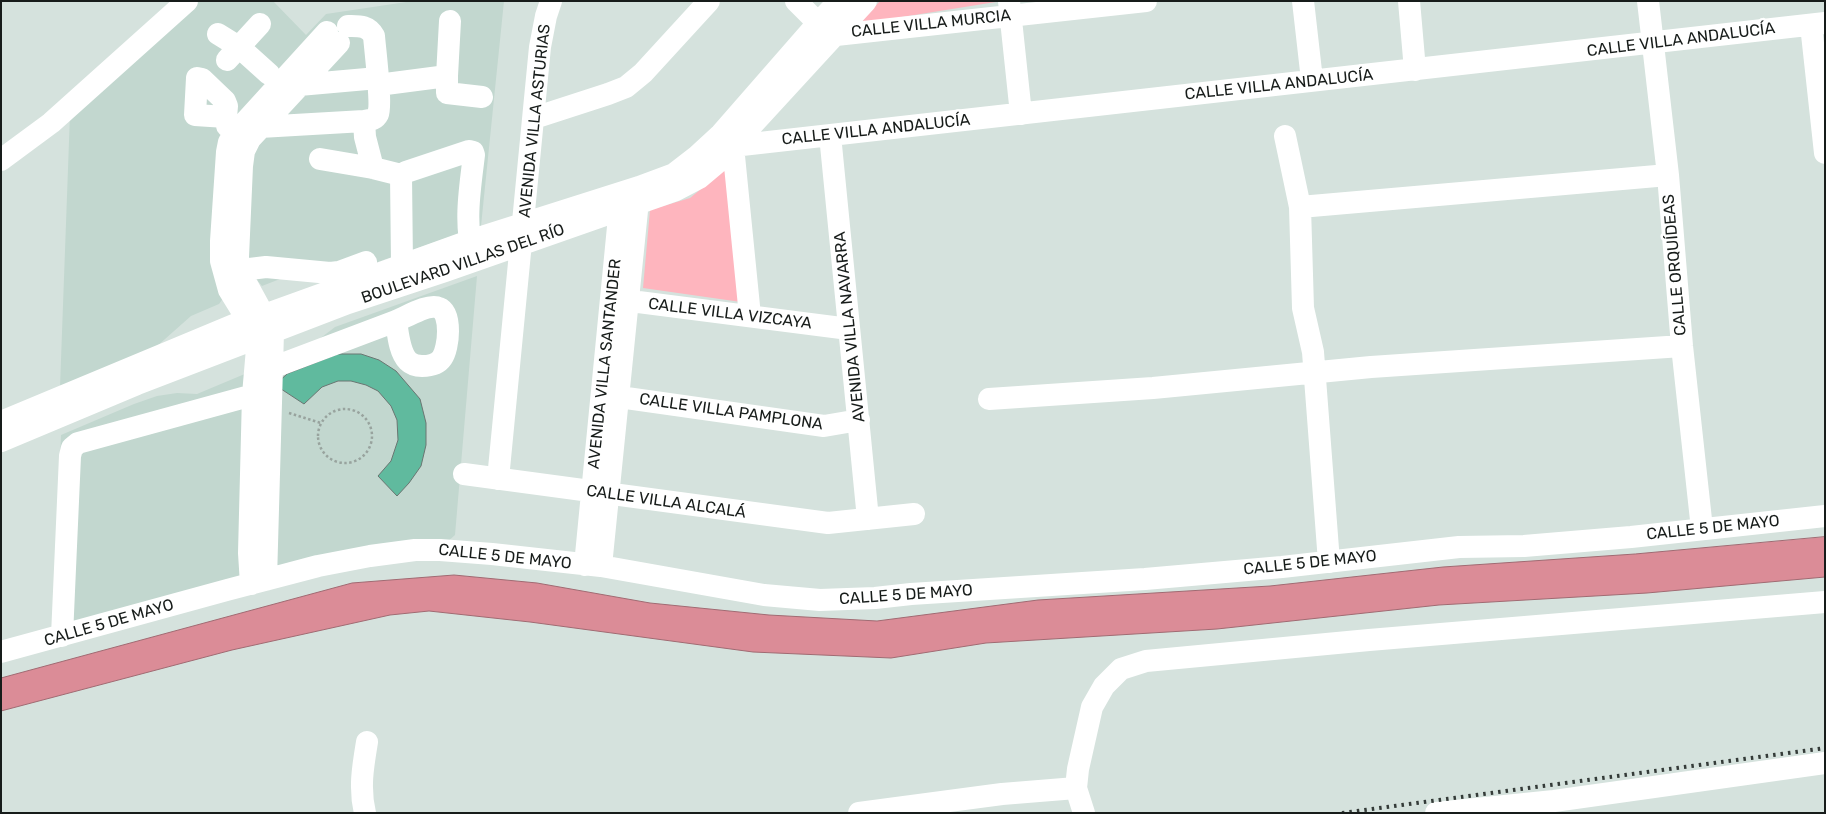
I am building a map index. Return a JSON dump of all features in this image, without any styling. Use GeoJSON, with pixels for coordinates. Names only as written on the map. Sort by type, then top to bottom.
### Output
{"type":"FeatureCollection","features":[{"type":"Feature","properties":{"kind":"street"},"geometry":{"type":"LineString","coordinates":[[1,160],[51,122],[187,1]]}},
{"type":"Feature","properties":{"kind":"street","name":"AVENIDA VILLA ASTURIAS"},"geometry":{"type":"LineString","coordinates":[[498,479],[540,47],[551,1]]}},
{"type":"Feature","properties":{"kind":"street"},"geometry":{"type":"LineString","coordinates":[[534,118],[626,87],[643,73],[709,1]]}},
{"type":"Feature","properties":{"kind":"street"},"geometry":{"type":"LineString","coordinates":[[796,1],[827,29]]}},
{"type":"Feature","properties":{"kind":"street","name":"BOULEVARD VILLAS DEL RÍO"},"geometry":{"type":"LineString","coordinates":[[827,29],[840,1]]}},
{"type":"Feature","properties":{"kind":"street","name":"BOULEVARD VILLAS DEL RÍO"},"geometry":{"type":"LineString","coordinates":[[1,422],[260,326],[348,303],[472,251],[523,233],[630,198],[676,190],[699,178],[727,140],[827,29],[866,1]]}},
{"type":"Feature","properties":{"kind":"street","name":"CALLE VILLA MURCIA"},"geometry":{"type":"LineString","coordinates":[[827,29],[1010,9],[1146,1]]}},
{"type":"Feature","properties":{"kind":"street"},"geometry":{"type":"LineString","coordinates":[[1303,1],[1312,80]]}},
{"type":"Feature","properties":{"kind":"street"},"geometry":{"type":"LineString","coordinates":[[1409,1],[1415,70]]}},
{"type":"Feature","properties":{"kind":"street","name":"CALLE ORQUÍDEAS"},"geometry":{"type":"LineString","coordinates":[[1648,1],[1668,175],[1682,346],[1702,530]]}},
{"type":"Feature","properties":{"kind":"street"},"geometry":{"type":"LineString","coordinates":[[1010,9],[1021,114]]}},
{"type":"Feature","properties":{"kind":"street"},"geometry":{"type":"LineString","coordinates":[[448,91],[450,21]]}},
{"type":"Feature","properties":{"kind":"street"},"geometry":{"type":"LineString","coordinates":[[233,53],[260,24]]}},
{"type":"Feature","properties":{"kind":"street"},"geometry":{"type":"LineString","coordinates":[[1818,24],[1825,153]]}},
{"type":"Feature","properties":{"kind":"street","name":"CALLE VILLA ANDALUCÍA"},"geometry":{"type":"LineString","coordinates":[[727,140],[830,135],[1312,80],[1654,44],[1818,24]]}},
{"type":"Feature","properties":{"kind":"street"},"geometry":{"type":"LineString","coordinates":[[256,120],[300,61],[338,34],[365,26],[371,30],[374,36],[378,82],[379,111],[377,116],[371,120],[364,121],[256,120],[231,125],[222,209],[224,241],[231,271],[260,326],[262,386],[249,553],[258,582]]}},
{"type":"Feature","properties":{"kind":"street"},"geometry":{"type":"LineString","coordinates":[[218,34],[233,53],[269,74]]}},
{"type":"Feature","properties":{"kind":"street"},"geometry":{"type":"LineString","coordinates":[[256,120],[300,85],[338,34]]}},
{"type":"Feature","properties":{"kind":"street"},"geometry":{"type":"LineString","coordinates":[[224,241],[244,151],[256,120],[256,89],[274,70],[300,61]]}},
{"type":"Feature","properties":{"kind":"street"},"geometry":{"type":"LineString","coordinates":[[300,85],[378,82],[482,97]]}},
{"type":"Feature","properties":{"kind":"street"},"geometry":{"type":"LineString","coordinates":[[364,121],[365,137],[373,168]]}},
{"type":"Feature","properties":{"kind":"street","name":"AVENIDA VILLA NAVARRA"},"geometry":{"type":"LineString","coordinates":[[830,135],[868,519]]}},
{"type":"Feature","properties":{"kind":"street"},"geometry":{"type":"LineString","coordinates":[[1285,136],[1300,207],[1303,308],[1313,352],[1329,562]]}},
{"type":"Feature","properties":{"kind":"street"},"geometry":{"type":"LineString","coordinates":[[727,140],[750,316]]}},
{"type":"Feature","properties":{"kind":"street"},"geometry":{"type":"LineString","coordinates":[[320,159],[402,175],[468,151],[473,152],[469,214],[472,251]]}},
{"type":"Feature","properties":{"kind":"street"},"geometry":{"type":"LineString","coordinates":[[231,271],[266,267],[330,273],[402,258],[402,175]]}},
{"type":"Feature","properties":{"kind":"street"},"geometry":{"type":"LineString","coordinates":[[1300,207],[1668,175]]}},
{"type":"Feature","properties":{"kind":"street","name":"AVENIDA VILLA SANTANDER"},"geometry":{"type":"LineString","coordinates":[[593,565],[630,198]]}},
{"type":"Feature","properties":{"kind":"street","name":"BOULEVARD VILLAS DEL RÍO"},"geometry":{"type":"LineString","coordinates":[[1,441],[138,384],[402,258],[472,251]]}},
{"type":"Feature","properties":{"kind":"street","name":"CALLE VILLA VIZCAYA"},"geometry":{"type":"LineString","coordinates":[[620,300],[849,329]]}},
{"type":"Feature","properties":{"kind":"street"},"geometry":{"type":"LineString","coordinates":[[62,636],[70,456],[72,448],[78,443],[262,386],[396,321]]}},
{"type":"Feature","properties":{"kind":"street"},"geometry":{"type":"LineString","coordinates":[[989,399],[1153,388],[1314,373],[1682,346]]}},
{"type":"Feature","properties":{"kind":"street","name":"CALLE VILLA PAMPLONA"},"geometry":{"type":"LineString","coordinates":[[610,395],[824,426],[859,420]]}},
{"type":"Feature","properties":{"kind":"street","name":"CALLE VILLA ALCALÁ"},"geometry":{"type":"LineString","coordinates":[[464,474],[828,523],[914,514]]}},
{"type":"Feature","properties":{"kind":"street","name":"CALLE 5 DE MAYO"},"geometry":{"type":"LineString","coordinates":[[1,652],[318,566],[415,550],[492,554],[593,565],[764,596],[820,600],[875,598],[1145,579],[1329,562],[1459,547],[1524,546],[1631,537],[1825,516]]}},
{"type":"Feature","properties":{"kind":"street"},"geometry":{"type":"LineString","coordinates":[[1084,813],[1076,788],[1078,769],[1092,706],[1104,686],[1121,669],[1146,661],[1369,640],[1825,602]]}},
{"type":"Feature","properties":{"kind":"street"},"geometry":{"type":"LineString","coordinates":[[365,813],[361,782],[367,742]]}},
{"type":"Feature","properties":{"kind":"street"},"geometry":{"type":"LineString","coordinates":[[1436,813],[1554,801],[1825,763]]}},
{"type":"Feature","properties":{"kind":"street"},"geometry":{"type":"LineString","coordinates":[[859,813],[1002,794],[1076,788]]}},
{"type":"Feature","properties":{"kind":"path"},"geometry":{"type":"LineString","coordinates":[[262,386],[321,423]]}},
{"type":"Feature","properties":{"kind":"path"},"geometry":{"type":"LineString","coordinates":[[339,409],[347,409],[361,414],[370,427],[371,442],[368,449],[357,460],[350,463],[334,461],[322,452],[319,445],[317,437],[321,423],[326,416],[339,409]]}},
{"type":"Feature","properties":{"kind":"shaded area"},"geometry":{"type":"Polygon","coordinates":[[[195,1],[273,1],[306,35],[326,14],[413,1],[504,1],[481,226],[332,278],[280,279],[262,286],[257,280],[227,293],[219,304],[191,316],[156,347],[60,387],[70,114],[195,1]]]}},
{"type":"Feature","properties":{"kind":"shaded area"},"geometry":{"type":"Polygon","coordinates":[[[880,1],[1002,1],[858,24],[880,1]]]}},
{"type":"Feature","properties":{"kind":"shaded area"},"geometry":{"type":"Polygon","coordinates":[[[733,163],[741,302],[643,288],[650,210],[690,198],[733,163]]]}},
{"type":"Feature","properties":{"kind":"shaded area"},"geometry":{"type":"Polygon","coordinates":[[[477,276],[455,535],[445,544],[53,637],[61,435],[157,396],[177,393],[197,394],[309,347],[335,327],[477,276]]]}},
{"type":"Feature","properties":{"kind":"shaded area"},"geometry":{"type":"Polygon","coordinates":[[[1825,537],[1825,577],[1647,593],[1439,605],[1217,629],[986,643],[891,658],[753,652],[530,622],[429,611],[390,615],[232,650],[1,711],[1,678],[352,583],[454,575],[537,583],[650,603],[769,615],[877,621],[1038,600],[1270,586],[1443,567],[1635,554],[1825,537]]]}},
{"type":"Feature","properties":{"kind":"building"},"geometry":{"type":"Polygon","coordinates":[[[338,354],[361,354],[379,360],[396,371],[420,399],[426,423],[426,445],[421,466],[397,496],[378,476],[391,461],[398,440],[397,420],[391,406],[378,391],[351,381],[338,381],[322,387],[304,404],[275,385],[287,374],[338,354]]]}},
{"type":"Feature","properties":{"kind":"railway"},"geometry":{"type":"LineString","coordinates":[[1342,813],[1825,748]]}}]}
